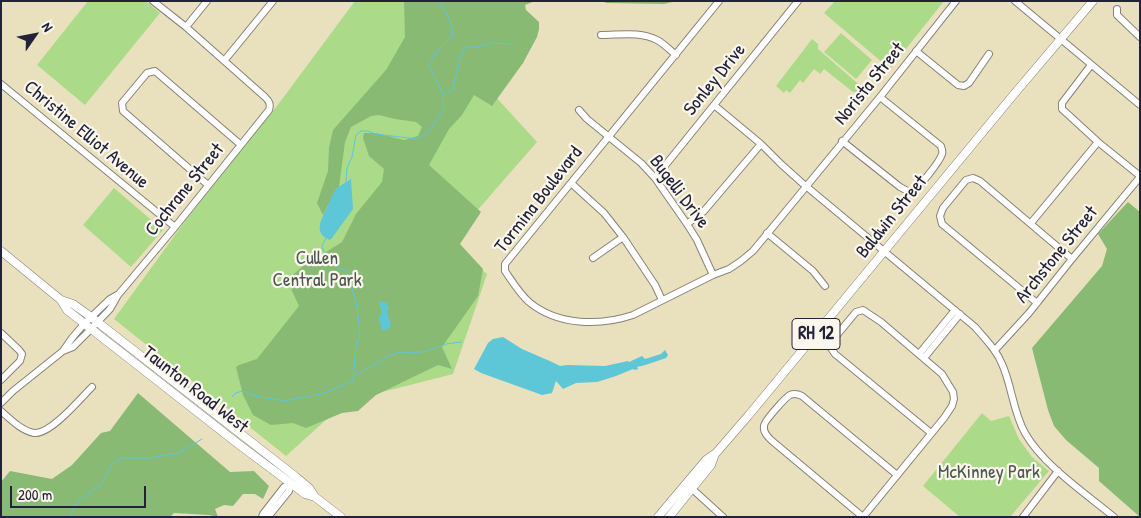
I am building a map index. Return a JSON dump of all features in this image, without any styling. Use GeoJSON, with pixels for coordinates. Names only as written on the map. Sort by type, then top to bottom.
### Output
{"type":"FeatureCollection","features":[{"type":"Feature","properties":{"kind":"main road","name":"Baldwin Street"},"geometry":{"type":"LineString","coordinates":[[669,517],[706,460],[716,453],[754,410],[1092,1]]}},
{"type":"Feature","properties":{"kind":"main road","name":"Taunton Road West"},"geometry":{"type":"LineString","coordinates":[[1,251],[61,300],[67,310],[84,324],[291,484],[305,494],[315,497]]}},
{"type":"Feature","properties":{"kind":"main road","name":"Taunton Road West"},"geometry":{"type":"LineString","coordinates":[[61,300],[73,304],[94,320],[296,477],[309,488],[315,497],[341,517]]}},
{"type":"Feature","properties":{"kind":"main road","name":"Baldwin Street"},"geometry":{"type":"LineString","coordinates":[[658,517],[689,486]]}},
{"type":"Feature","properties":{"kind":"street"},"geometry":{"type":"LineString","coordinates":[[153,1],[224,61],[273,1]]}},
{"type":"Feature","properties":{"kind":"street"},"geometry":{"type":"LineString","coordinates":[[186,27],[207,1]]}},
{"type":"Feature","properties":{"kind":"street","name":"Tormina Boulevard"},"geometry":{"type":"LineString","coordinates":[[719,1],[505,264],[504,271],[529,302],[553,316],[593,323],[620,319],[729,269],[741,261],[753,251],[806,185]]}},
{"type":"Feature","properties":{"kind":"street","name":"Sonley Drive"},"geometry":{"type":"LineString","coordinates":[[655,178],[798,1]]}},
{"type":"Feature","properties":{"kind":"street","name":"Norista Street"},"geometry":{"type":"LineString","coordinates":[[806,185],[880,97],[956,1]]}},
{"type":"Feature","properties":{"kind":"street"},"geometry":{"type":"LineString","coordinates":[[1015,1],[1140,105]]}},
{"type":"Feature","properties":{"kind":"street"},"geometry":{"type":"LineString","coordinates":[[1116,9],[1116,15],[1140,37]]}},
{"type":"Feature","properties":{"kind":"street"},"geometry":{"type":"LineString","coordinates":[[601,35],[645,35],[658,40],[676,55]]}},
{"type":"Feature","properties":{"kind":"street"},"geometry":{"type":"LineString","coordinates":[[916,51],[958,85],[964,86],[969,83],[989,54]]}},
{"type":"Feature","properties":{"kind":"street","name":"Cochrane Street"},"geometry":{"type":"LineString","coordinates":[[1,403],[62,351],[84,324],[94,320],[110,309],[118,295],[269,110],[269,102],[265,97],[224,61]]}},
{"type":"Feature","properties":{"kind":"street"},"geometry":{"type":"LineString","coordinates":[[1091,65],[1062,102],[1062,109],[1140,177]]}},
{"type":"Feature","properties":{"kind":"street"},"geometry":{"type":"LineString","coordinates":[[208,185],[123,111],[122,103],[147,73],[155,71],[241,145]]}},
{"type":"Feature","properties":{"kind":"street","name":"Christine Elliot Avenue"},"geometry":{"type":"LineString","coordinates":[[1,84],[174,228]]}},
{"type":"Feature","properties":{"kind":"street"},"geometry":{"type":"LineString","coordinates":[[842,142],[900,187],[907,191],[916,189],[941,157],[941,146],[880,97]]}},
{"type":"Feature","properties":{"kind":"street"},"geometry":{"type":"LineString","coordinates":[[714,105],[884,252],[975,327],[995,350],[1003,365],[1025,432],[1035,447],[1058,471],[1114,517]]}},
{"type":"Feature","properties":{"kind":"street","name":"Bugelli Drive"},"geometry":{"type":"LineString","coordinates":[[579,110],[655,178],[688,224],[714,275]]}},
{"type":"Feature","properties":{"kind":"street"},"geometry":{"type":"LineString","coordinates":[[1031,224],[1098,142]]}},
{"type":"Feature","properties":{"kind":"street"},"geometry":{"type":"LineString","coordinates":[[688,224],[704,211],[761,144]]}},
{"type":"Feature","properties":{"kind":"street","name":"Archstone Street"},"geometry":{"type":"LineString","coordinates":[[995,350],[1037,303],[1140,177]]}},
{"type":"Feature","properties":{"kind":"street"},"geometry":{"type":"LineString","coordinates":[[1037,303],[942,224],[940,216],[942,208],[966,180],[973,178],[980,181],[1072,258]]}},
{"type":"Feature","properties":{"kind":"street"},"geometry":{"type":"LineString","coordinates":[[571,183],[604,213],[623,237],[655,285],[662,300]]}},
{"type":"Feature","properties":{"kind":"street"},"geometry":{"type":"LineString","coordinates":[[768,233],[813,271],[825,286]]}},
{"type":"Feature","properties":{"kind":"street"},"geometry":{"type":"LineString","coordinates":[[593,258],[623,237]]}},
{"type":"Feature","properties":{"kind":"street"},"geometry":{"type":"LineString","coordinates":[[897,475],[802,396],[797,394],[790,395],[767,419],[764,426],[765,434],[863,517],[897,475],[931,433],[952,406],[953,392],[942,374],[880,322],[863,310],[856,312],[832,341],[831,348],[835,354],[931,433]]}},
{"type":"Feature","properties":{"kind":"street"},"geometry":{"type":"LineString","coordinates":[[921,356],[957,312]]}},
{"type":"Feature","properties":{"kind":"street","name":"Cochrane Street"},"geometry":{"type":"LineString","coordinates":[[62,351],[73,346],[91,329],[94,320]]}},
{"type":"Feature","properties":{"kind":"street"},"geometry":{"type":"LineString","coordinates":[[1,333],[22,354],[20,360],[1,380]]}},
{"type":"Feature","properties":{"kind":"street"},"geometry":{"type":"LineString","coordinates":[[1,411],[27,431],[40,433],[51,426],[92,388]]}},
{"type":"Feature","properties":{"kind":"street"},"geometry":{"type":"LineString","coordinates":[[1026,516],[1058,471]]}},
{"type":"Feature","properties":{"kind":"street"},"geometry":{"type":"LineString","coordinates":[[262,517],[284,487],[291,484]]}},
{"type":"Feature","properties":{"kind":"street"},"geometry":{"type":"LineString","coordinates":[[268,517],[289,492],[291,484]]}},
{"type":"Feature","properties":{"kind":"street"},"geometry":{"type":"LineString","coordinates":[[689,486],[723,517]]}},
{"type":"Feature","properties":{"kind":"green space"},"geometry":{"type":"Polygon","coordinates":[[[88,1],[146,1],[160,13],[85,105],[37,65],[88,1]]]}},
{"type":"Feature","properties":{"kind":"green space","name":"Cullen Central Park"},"geometry":{"type":"Polygon","coordinates":[[[355,1],[408,1],[537,142],[448,244],[487,274],[453,374],[347,401],[286,456],[114,319],[186,220],[280,102],[355,1]]]}},
{"type":"Feature","properties":{"kind":"green space"},"geometry":{"type":"Polygon","coordinates":[[[404,1],[535,1],[525,5],[526,10],[539,22],[539,29],[537,37],[523,63],[492,106],[474,95],[462,115],[449,129],[429,165],[481,212],[460,244],[483,269],[478,296],[442,347],[452,369],[438,365],[376,395],[358,411],[342,413],[306,428],[293,423],[271,425],[253,415],[243,395],[236,367],[257,359],[299,306],[287,280],[302,267],[342,242],[356,214],[382,182],[384,169],[369,156],[363,138],[364,133],[376,133],[404,140],[418,136],[422,127],[416,122],[379,115],[371,116],[351,127],[345,142],[339,187],[323,215],[317,203],[328,171],[329,148],[333,130],[386,70],[405,37],[404,1]]]}},
{"type":"Feature","properties":{"kind":"green space"},"geometry":{"type":"Polygon","coordinates":[[[602,1],[677,1],[664,4],[606,3],[602,1]]]}},
{"type":"Feature","properties":{"kind":"green space"},"geometry":{"type":"Polygon","coordinates":[[[835,1],[944,1],[890,69],[824,13],[835,1]]]}},
{"type":"Feature","properties":{"kind":"green space"},"geometry":{"type":"Polygon","coordinates":[[[841,33],[872,60],[856,79],[824,52],[841,33]]]}},
{"type":"Feature","properties":{"kind":"green space"},"geometry":{"type":"Polygon","coordinates":[[[812,39],[818,44],[818,49],[863,88],[859,92],[853,92],[824,69],[820,74],[814,69],[803,83],[800,80],[790,93],[786,90],[784,93],[776,86],[812,39]]]}},
{"type":"Feature","properties":{"kind":"green space"},"geometry":{"type":"Polygon","coordinates":[[[114,188],[163,230],[131,267],[83,225],[114,188]]]}},
{"type":"Feature","properties":{"kind":"green space"},"geometry":{"type":"Polygon","coordinates":[[[1128,202],[1140,212],[1140,517],[1099,481],[1099,468],[1066,440],[1054,426],[1032,348],[1102,266],[1107,249],[1098,234],[1128,202]]]}},
{"type":"Feature","properties":{"kind":"green space"},"geometry":{"type":"Polygon","coordinates":[[[138,393],[230,472],[254,471],[269,486],[263,499],[255,494],[243,494],[233,506],[224,505],[215,509],[218,517],[174,513],[170,517],[1,517],[1,482],[10,471],[52,479],[72,465],[101,433],[110,431],[138,393]]]}},
{"type":"Feature","properties":{"kind":"green space","name":"McKinney Park"},"geometry":{"type":"Polygon","coordinates":[[[982,413],[991,421],[1009,416],[1019,439],[1032,457],[1049,471],[1010,517],[960,517],[923,486],[982,413]]]}},
{"type":"Feature","properties":{"kind":"water"},"geometry":{"type":"Polygon","coordinates":[[[351,179],[353,209],[330,240],[321,233],[321,220],[337,188],[351,179]]]}},
{"type":"Feature","properties":{"kind":"water"},"geometry":{"type":"Polygon","coordinates":[[[379,301],[387,303],[389,308],[387,311],[391,326],[384,331],[381,330],[381,323],[378,320],[382,314],[379,301]]]}},
{"type":"Feature","properties":{"kind":"water"},"geometry":{"type":"Polygon","coordinates":[[[503,337],[522,349],[560,366],[605,366],[629,362],[642,356],[645,359],[661,354],[665,350],[668,355],[666,358],[637,367],[638,369],[633,369],[597,382],[576,383],[563,389],[556,381],[552,393],[542,395],[474,369],[488,343],[493,339],[503,337]]]}},
{"type":"Feature","properties":{"kind":"waterway"},"geometry":{"type":"LineString","coordinates":[[346,182],[347,168],[352,157],[356,135],[361,131],[417,139],[428,132],[444,110],[443,95],[429,66],[435,54],[453,34],[450,20],[439,1]]}},
{"type":"Feature","properties":{"kind":"waterway"},"geometry":{"type":"LineString","coordinates":[[444,95],[453,89],[461,54],[467,47],[477,47],[489,43],[513,44]]}},
{"type":"Feature","properties":{"kind":"waterway"},"geometry":{"type":"LineString","coordinates":[[232,397],[242,391],[255,396],[285,401],[321,394],[353,381],[356,347],[360,335],[357,306],[347,271],[328,263],[322,246],[326,238]]}},
{"type":"Feature","properties":{"kind":"waterway"},"geometry":{"type":"LineString","coordinates":[[355,376],[388,356],[401,352],[428,351],[446,344],[461,342]]}},
{"type":"Feature","properties":{"kind":"waterway"},"geometry":{"type":"LineString","coordinates":[[71,517],[78,501],[101,485],[112,464],[123,458],[151,458],[179,453],[202,439]]}}]}
